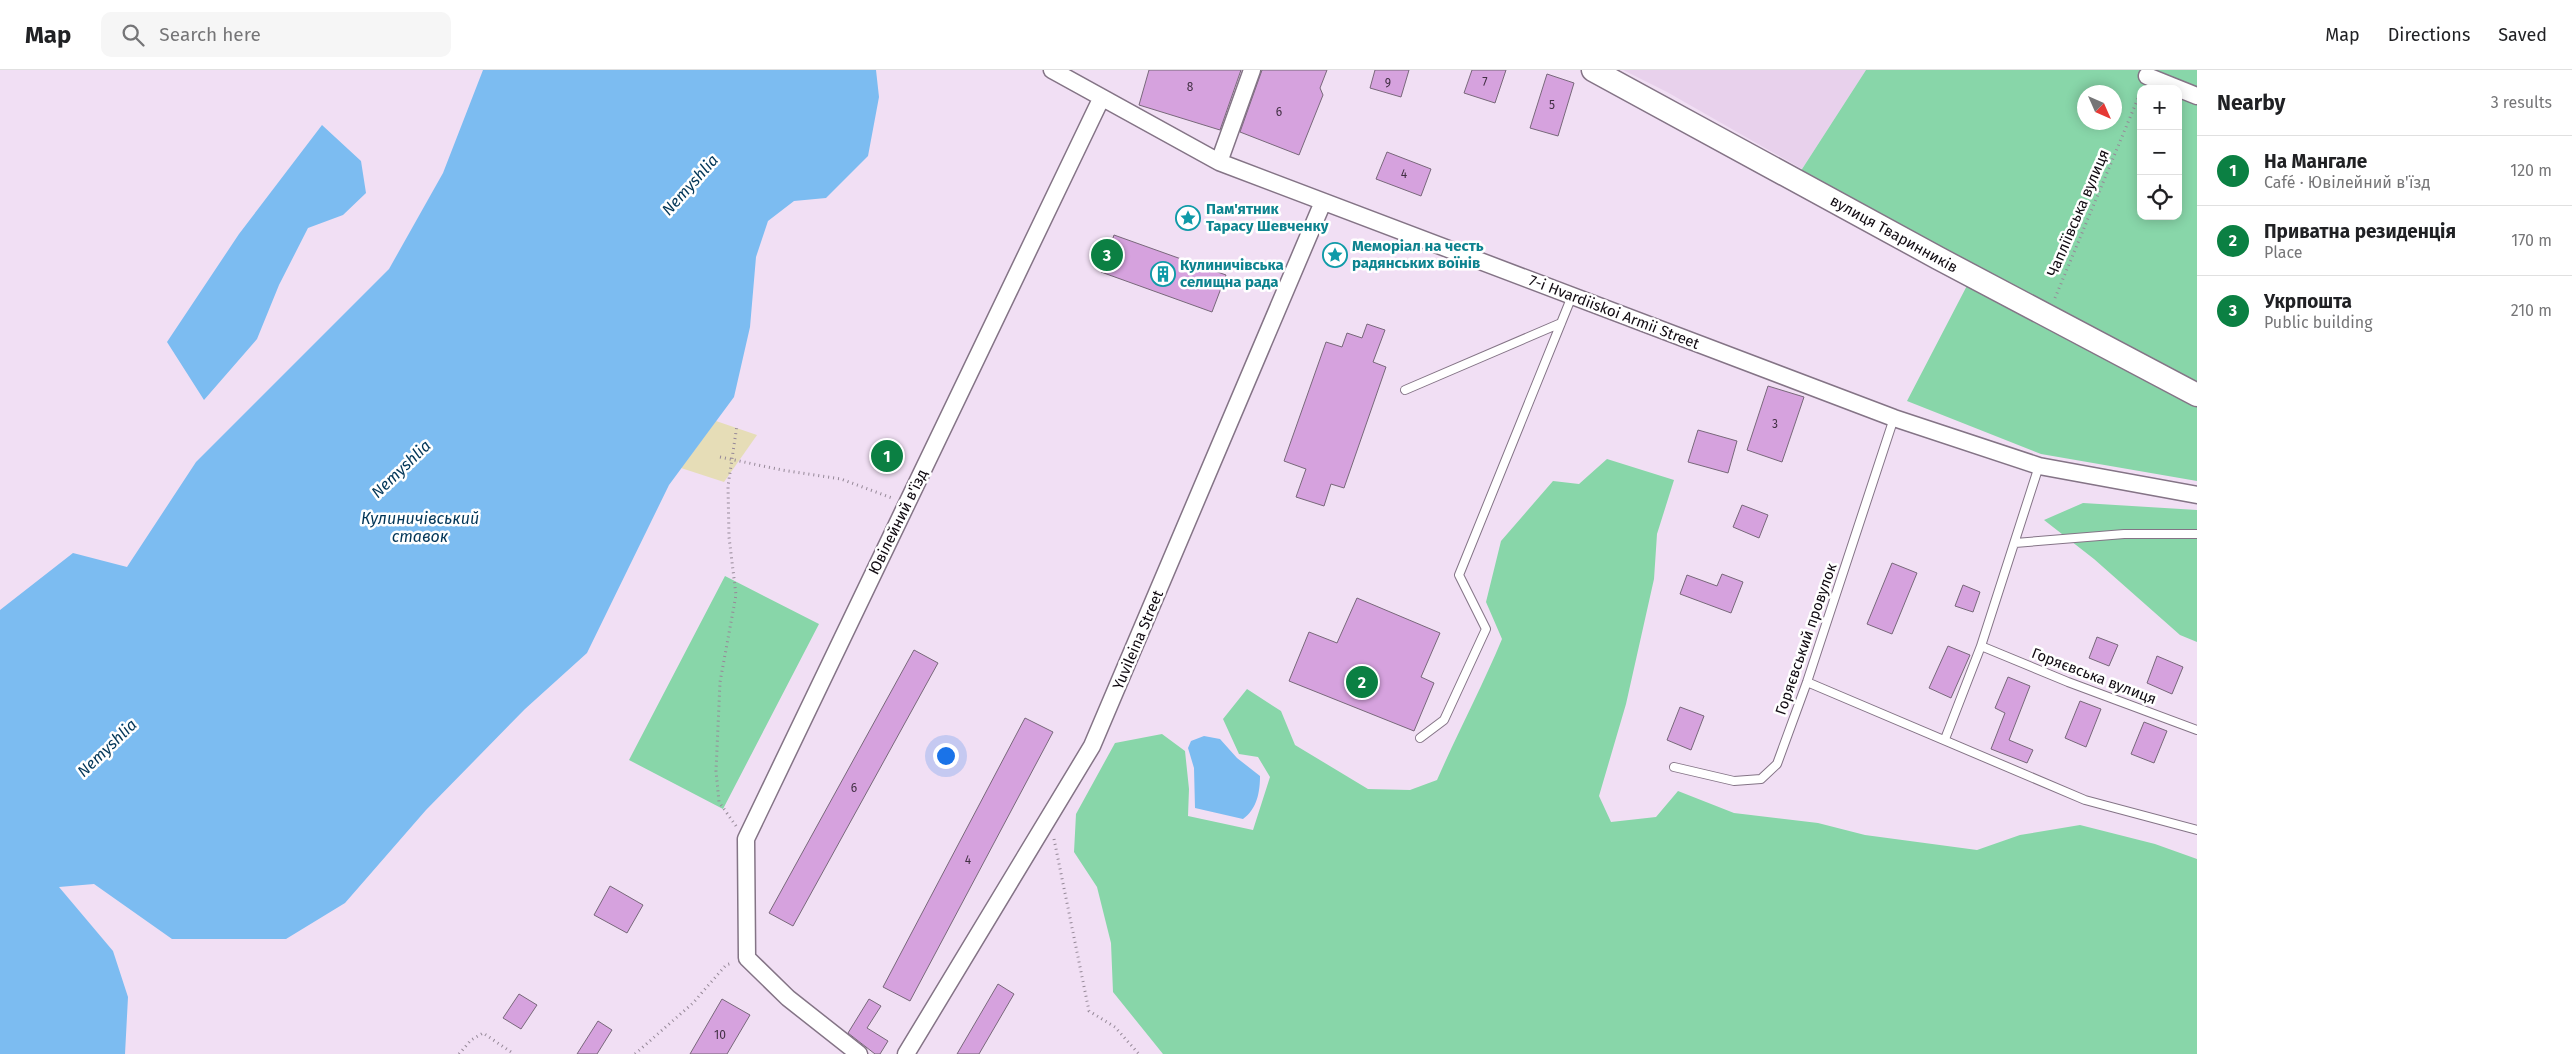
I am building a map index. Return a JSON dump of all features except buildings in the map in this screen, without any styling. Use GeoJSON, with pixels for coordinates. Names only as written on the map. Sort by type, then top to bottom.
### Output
{"type":"FeatureCollection","features":[{"type":"Feature","properties":{"kind":"main road","name":"вулиця Тваринників"},"geometry":{"type":"LineString","coordinates":[[1593,70],[2197,395]]}},
{"type":"Feature","properties":{"kind":"street","name":"7-i Hvardiiskoi Armii Street"},"geometry":{"type":"LineString","coordinates":[[1052,70],[1100,99],[1219,162],[1894,418],[2039,466],[2197,495]]}},
{"type":"Feature","properties":{"kind":"street"},"geometry":{"type":"LineString","coordinates":[[1219,162],[1252,70]]}},
{"type":"Feature","properties":{"kind":"street"},"geometry":{"type":"LineString","coordinates":[[2147,76],[2197,96]]}},
{"type":"Feature","properties":{"kind":"street","name":"Ювілейний в'їзд"},"geometry":{"type":"LineString","coordinates":[[747,958],[746,839],[1100,99]]}},
{"type":"Feature","properties":{"kind":"street","name":"Yuvileina Street"},"geometry":{"type":"LineString","coordinates":[[906,1054],[1092,746],[1324,202]]}},
{"type":"Feature","properties":{"kind":"street"},"geometry":{"type":"LineString","coordinates":[[747,958],[788,998],[859,1054]]}},
{"type":"Feature","properties":{"kind":"lane"},"geometry":{"type":"LineString","coordinates":[[1420,738],[1444,720],[1486,629],[1459,575],[1572,296]]}},
{"type":"Feature","properties":{"kind":"lane"},"geometry":{"type":"LineString","coordinates":[[1405,390],[1561,323]]}},
{"type":"Feature","properties":{"kind":"lane","name":"Горяєвський провулок"},"geometry":{"type":"LineString","coordinates":[[1674,767],[1734,781],[1761,779],[1777,764],[1807,682],[1894,418]]}},
{"type":"Feature","properties":{"kind":"lane"},"geometry":{"type":"LineString","coordinates":[[1945,739],[1981,646],[2039,466]]}},
{"type":"Feature","properties":{"kind":"lane"},"geometry":{"type":"LineString","coordinates":[[2015,543],[2124,534],[2197,534]]}},
{"type":"Feature","properties":{"kind":"lane","name":"Горяєвська вулиця"},"geometry":{"type":"LineString","coordinates":[[1981,646],[2068,682],[2197,730]]}},
{"type":"Feature","properties":{"kind":"lane"},"geometry":{"type":"LineString","coordinates":[[1807,682],[2086,800],[2197,830]]}},
{"type":"Feature","properties":{"kind":"path","name":"Чапліївська вулиця"},"geometry":{"type":"LineString","coordinates":[[2048,316],[2137,101]]}},
{"type":"Feature","properties":{"kind":"path"},"geometry":{"type":"LineString","coordinates":[[737,425],[728,486],[729,537],[736,595],[720,682],[716,771],[719,802],[746,839]]}},
{"type":"Feature","properties":{"kind":"path"},"geometry":{"type":"LineString","coordinates":[[720,457],[841,479],[907,503]]}},
{"type":"Feature","properties":{"kind":"path"},"geometry":{"type":"LineString","coordinates":[[1049,817],[1089,1011],[1115,1027],[1139,1054]]}},
{"type":"Feature","properties":{"kind":"path"},"geometry":{"type":"LineString","coordinates":[[635,1054],[692,1003],[726,965],[747,958]]}},
{"type":"Feature","properties":{"kind":"path"},"geometry":{"type":"LineString","coordinates":[[459,1054],[471,1040],[483,1033],[514,1054]]}},
{"type":"Feature","properties":{"kind":"shaded area"},"geometry":{"type":"Polygon","coordinates":[[[1623,70],[1866,70],[1802,169],[1667,92],[1623,70]]]}},
{"type":"Feature","properties":{"kind":"green space"},"geometry":{"type":"Polygon","coordinates":[[[1866,70],[2197,70],[2197,481],[2041,454],[1907,401],[1972,276],[1795,180],[1866,70]]]}},
{"type":"Feature","properties":{"kind":"green space"},"geometry":{"type":"Polygon","coordinates":[[[1607,459],[1674,480],[1657,534],[1654,579],[1626,704],[1599,796],[1611,822],[1656,817],[1678,791],[1734,813],[1818,823],[1865,835],[1977,850],[2020,835],[2080,825],[2155,844],[2197,859],[2197,1054],[1163,1054],[1113,992],[1111,943],[1097,887],[1074,852],[1076,814],[1115,743],[1162,734],[1185,751],[1189,789],[1188,816],[1253,830],[1270,777],[1258,757],[1239,754],[1223,719],[1247,689],[1281,711],[1295,745],[1368,789],[1410,790],[1437,780],[1502,639],[1486,602],[1501,541],[1553,481],[1579,484],[1607,459]]]}},
{"type":"Feature","properties":{"kind":"green space"},"geometry":{"type":"Polygon","coordinates":[[[2083,503],[2197,510],[2197,642],[2180,635],[2094,559],[2044,520],[2083,503]]]}},
{"type":"Feature","properties":{"kind":"green space"},"geometry":{"type":"Polygon","coordinates":[[[725,576],[819,624],[723,809],[629,760],[725,576]]]}},
{"type":"Feature","properties":{"kind":"sand"},"geometry":{"type":"Polygon","coordinates":[[[716,421],[757,435],[724,482],[681,468],[716,421]]]}},
{"type":"Feature","properties":{"kind":"water","name":"Кулиничівський ставок"},"geometry":{"type":"Polygon","coordinates":[[[483,70],[876,70],[879,97],[868,156],[826,198],[794,201],[768,221],[756,257],[750,327],[734,397],[669,485],[587,653],[525,709],[426,810],[345,903],[286,939],[172,939],[94,884],[59,887],[113,951],[128,997],[125,1054],[0,1054],[0,610],[73,553],[127,567],[196,462],[389,269],[443,173],[483,70]]]}},
{"type":"Feature","properties":{"kind":"water"},"geometry":{"type":"Polygon","coordinates":[[[322,125],[361,161],[366,193],[343,215],[308,228],[279,285],[257,339],[204,400],[167,342],[239,234],[322,125]]]}},
{"type":"Feature","properties":{"kind":"water"},"geometry":{"type":"Polygon","coordinates":[[[1204,736],[1220,739],[1237,758],[1260,776],[1257,800],[1252,810],[1243,819],[1195,808],[1194,768],[1188,748],[1191,741],[1204,736]]]}},
{"type":"Feature","properties":{"kind":"place","name":"Пам'ятник Тарасу Шевченку"},"geometry":{"type":"Point","coordinates":[1188,218]}},
{"type":"Feature","properties":{"kind":"place","name":"Укрпошта"},"geometry":{"type":"Point","coordinates":[1107,255]}},
{"type":"Feature","properties":{"kind":"place","name":"Меморіал на честь радянських воїнів"},"geometry":{"type":"Point","coordinates":[1335,255]}},
{"type":"Feature","properties":{"kind":"place","name":"Кулиничівська селищна рада"},"geometry":{"type":"Point","coordinates":[1163,274]}},
{"type":"Feature","properties":{"kind":"place","name":"На Мангале"},"geometry":{"type":"Point","coordinates":[887,456]}},
{"type":"Feature","properties":{"kind":"place","name":"Приватна резиденція"},"geometry":{"type":"Point","coordinates":[1362,682]}},
{"type":"Feature","properties":{"kind":"water label","name":"Nemyshlia"},"geometry":{"type":"Point","coordinates":[690,185]}},
{"type":"Feature","properties":{"kind":"water label","name":"Nemyshlia"},"geometry":{"type":"Point","coordinates":[401,469]}},
{"type":"Feature","properties":{"kind":"water label","name":"Nemyshlia"},"geometry":{"type":"Point","coordinates":[107,748]}}]}
